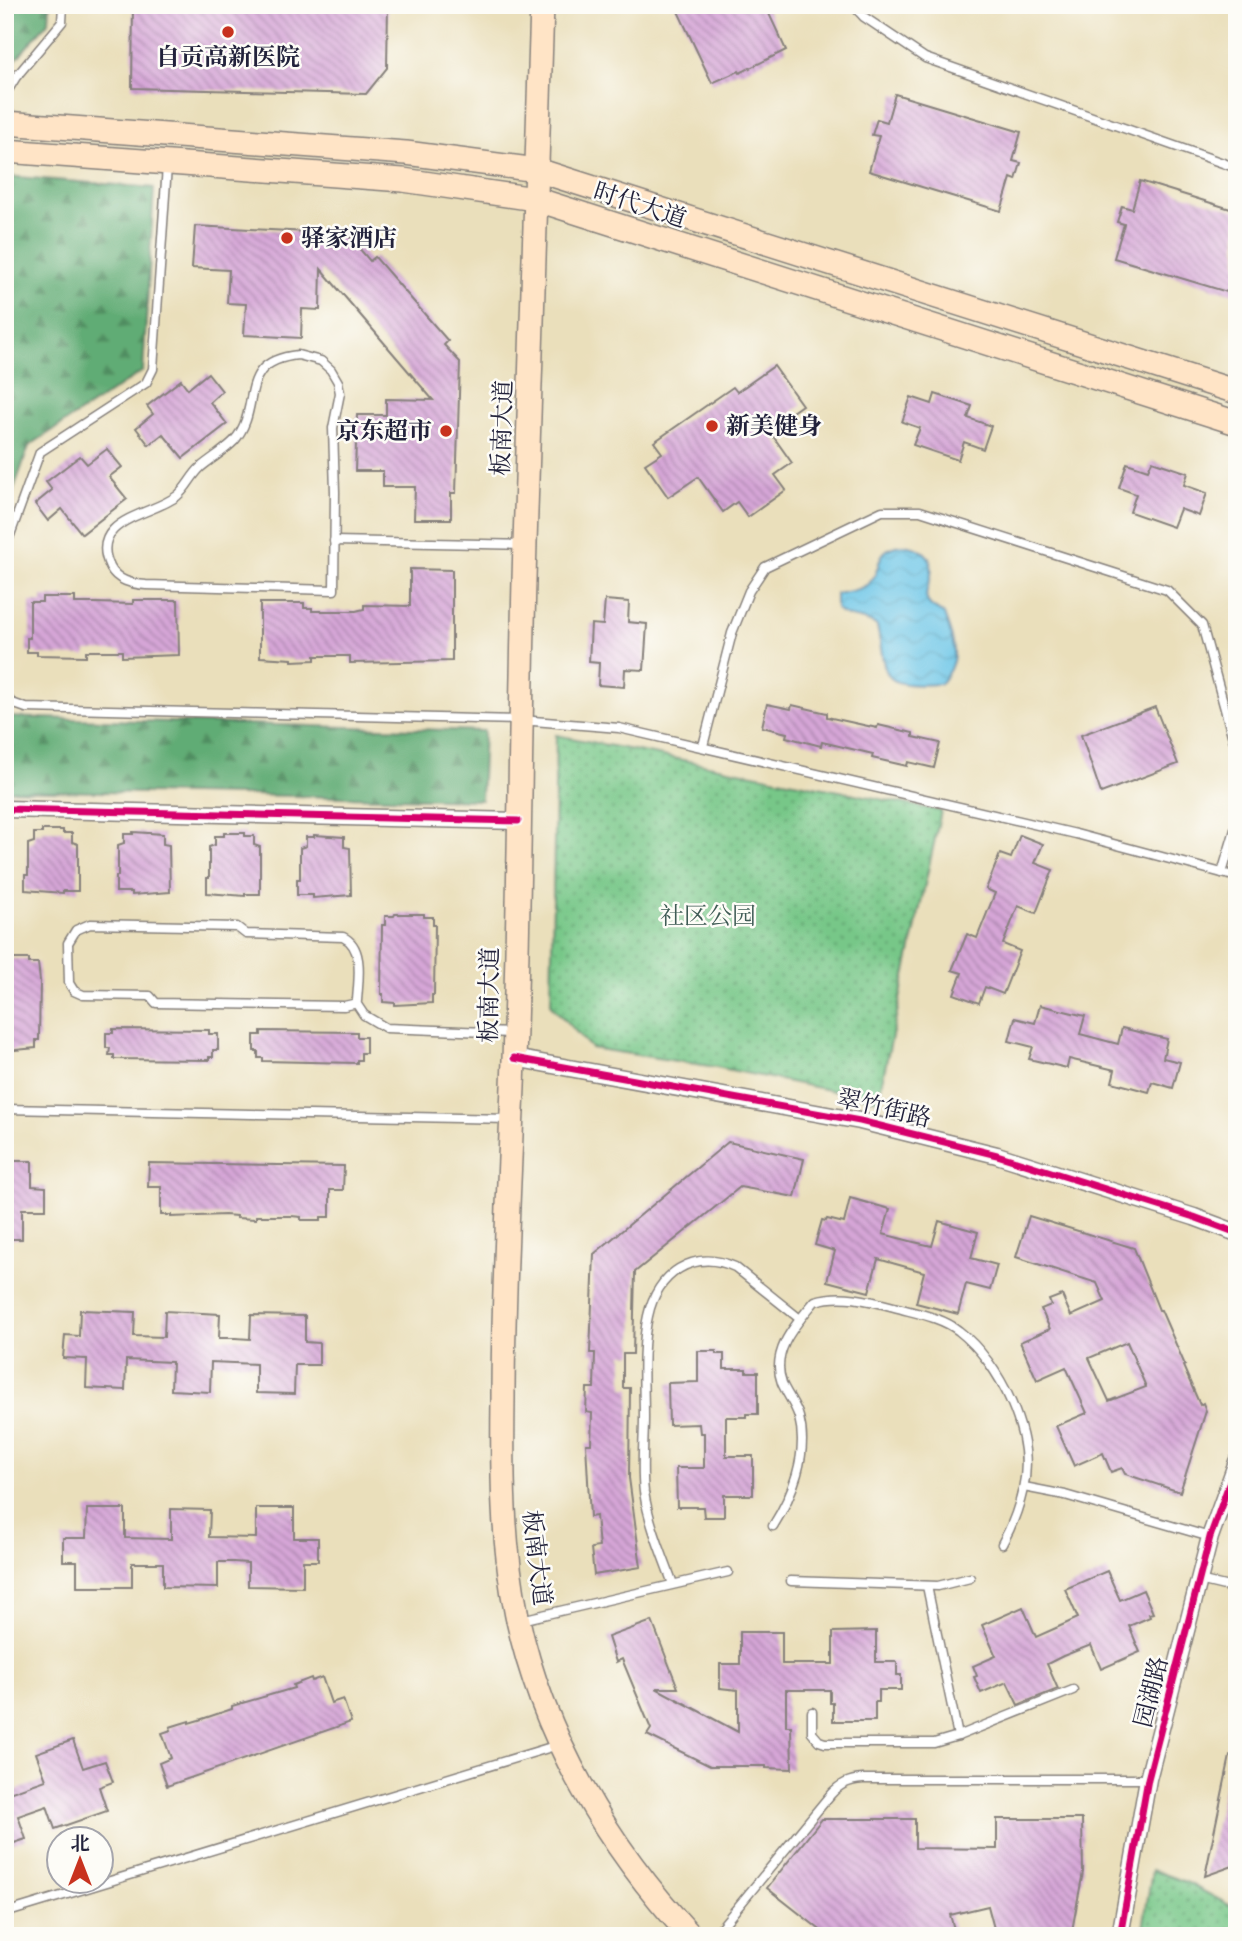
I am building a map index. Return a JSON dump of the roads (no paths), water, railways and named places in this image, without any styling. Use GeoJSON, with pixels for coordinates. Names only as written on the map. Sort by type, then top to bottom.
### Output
{"type":"FeatureCollection","features":[{"type":"Feature","properties":{"kind":"main road","name":"板南大道"},"geometry":{"type":"LineString","coordinates":[[542,5],[525,545],[514,1058],[503,1290],[502,1488],[506,1556],[518,1621],[541,1698],[590,1805],[655,1897],[691,1936]]}},
{"type":"Feature","properties":{"kind":"main road","name":"时代大道"},"geometry":{"type":"LineString","coordinates":[[5,122],[406,153],[537,170],[1237,393]]}},
{"type":"Feature","properties":{"kind":"main road","name":"时代大道"},"geometry":{"type":"LineString","coordinates":[[5,151],[403,180],[535,199],[1237,423]]}},
{"type":"Feature","properties":{"kind":"street"},"geometry":{"type":"LineString","coordinates":[[5,809],[518,821]]}},
{"type":"Feature","properties":{"kind":"street","name":"翠竹街路"},"geometry":{"type":"LineString","coordinates":[[514,1058],[860,1121],[997,1155],[1237,1233]]}},
{"type":"Feature","properties":{"kind":"street","name":"园湖路"},"geometry":{"type":"LineString","coordinates":[[1120,1936],[1148,1779],[1210,1537],[1237,1462]]}},
{"type":"Feature","properties":{"kind":"lane"},"geometry":{"type":"LineString","coordinates":[[5,95],[16,77],[62,22],[63,5]]}},
{"type":"Feature","properties":{"kind":"lane"},"geometry":{"type":"LineString","coordinates":[[853,5],[864,17],[925,58],[1237,168]]}},
{"type":"Feature","properties":{"kind":"lane"},"geometry":{"type":"LineString","coordinates":[[5,549],[40,452],[146,383],[153,369],[167,163]]}},
{"type":"Feature","properties":{"kind":"lane"},"geometry":{"type":"LineString","coordinates":[[298,355],[321,361],[331,370],[338,382],[340,393],[332,428],[334,541],[334,590],[135,584],[119,578],[111,570],[106,553],[110,534],[117,525],[177,496],[200,468],[233,441],[247,419],[253,386],[259,373],[277,360],[298,355]]}},
{"type":"Feature","properties":{"kind":"lane"},"geometry":{"type":"LineString","coordinates":[[703,746],[732,634],[749,592],[765,568],[882,511],[920,511],[1167,590],[1202,625],[1237,753]]}},
{"type":"Feature","properties":{"kind":"lane"},"geometry":{"type":"LineString","coordinates":[[334,541],[525,545]]}},
{"type":"Feature","properties":{"kind":"lane"},"geometry":{"type":"LineString","coordinates":[[5,695],[12,703],[26,708],[521,720],[620,728],[1076,834],[1237,877]]}},
{"type":"Feature","properties":{"kind":"lane"},"geometry":{"type":"LineString","coordinates":[[1222,873],[1237,822]]}},
{"type":"Feature","properties":{"kind":"lane"},"geometry":{"type":"LineString","coordinates":[[356,1003],[344,1006],[156,1003],[150,996],[83,995],[75,991],[69,983],[68,943],[76,930],[90,924],[237,927],[246,934],[337,935],[348,939],[357,951],[356,1003],[364,1014],[386,1028],[514,1033]]}},
{"type":"Feature","properties":{"kind":"lane"},"geometry":{"type":"LineString","coordinates":[[5,1109],[511,1119]]}},
{"type":"Feature","properties":{"kind":"lane"},"geometry":{"type":"LineString","coordinates":[[673,1584],[648,1514],[644,1489],[646,1343],[648,1315],[656,1296],[678,1269],[692,1261],[708,1259],[734,1267],[800,1319]]}},
{"type":"Feature","properties":{"kind":"lane"},"geometry":{"type":"LineString","coordinates":[[773,1526],[793,1487],[800,1457],[801,1436],[799,1417],[780,1378],[780,1353],[800,1319],[815,1301],[841,1297],[872,1301],[925,1315],[957,1329],[991,1363],[1005,1390],[1022,1438],[1024,1487],[1002,1544]]}},
{"type":"Feature","properties":{"kind":"lane"},"geometry":{"type":"LineString","coordinates":[[1024,1487],[1065,1495],[1210,1537]]}},
{"type":"Feature","properties":{"kind":"lane"},"geometry":{"type":"LineString","coordinates":[[518,1621],[728,1572]]}},
{"type":"Feature","properties":{"kind":"lane"},"geometry":{"type":"LineString","coordinates":[[790,1581],[939,1586],[970,1578]]}},
{"type":"Feature","properties":{"kind":"lane"},"geometry":{"type":"LineString","coordinates":[[1199,1580],[1237,1589]]}},
{"type":"Feature","properties":{"kind":"lane"},"geometry":{"type":"LineString","coordinates":[[927,1586],[958,1736]]}},
{"type":"Feature","properties":{"kind":"lane"},"geometry":{"type":"LineString","coordinates":[[812,1712],[812,1733],[825,1743],[934,1743],[1073,1690]]}},
{"type":"Feature","properties":{"kind":"lane"},"geometry":{"type":"LineString","coordinates":[[5,1913],[561,1744]]}},
{"type":"Feature","properties":{"kind":"lane"},"geometry":{"type":"LineString","coordinates":[[714,1936],[842,1784],[863,1779],[1148,1779]]}},
{"type":"Feature","properties":{"kind":"water"},"geometry":{"type":"Polygon","coordinates":[[[902,545],[917,548],[927,555],[931,574],[926,591],[927,600],[944,614],[951,634],[954,659],[940,684],[919,685],[895,681],[885,668],[877,626],[836,609],[836,594],[857,590],[868,584],[882,555],[892,547],[902,545]]]}},
{"type":"Feature","properties":{"kind":"place","name":"自贡高新医院"},"geometry":{"type":"Point","coordinates":[228,32]}},
{"type":"Feature","properties":{"kind":"place","name":"驿家酒店"},"geometry":{"type":"Point","coordinates":[287,238]}},
{"type":"Feature","properties":{"kind":"place","name":"新美健身"},"geometry":{"type":"Point","coordinates":[712,426]}},
{"type":"Feature","properties":{"kind":"place","name":"京东超市"},"geometry":{"type":"Point","coordinates":[446,431]}},
{"type":"Feature","properties":{"kind":"park label","name":"社区公园"},"geometry":{"type":"Point","coordinates":[708,916]}}]}
